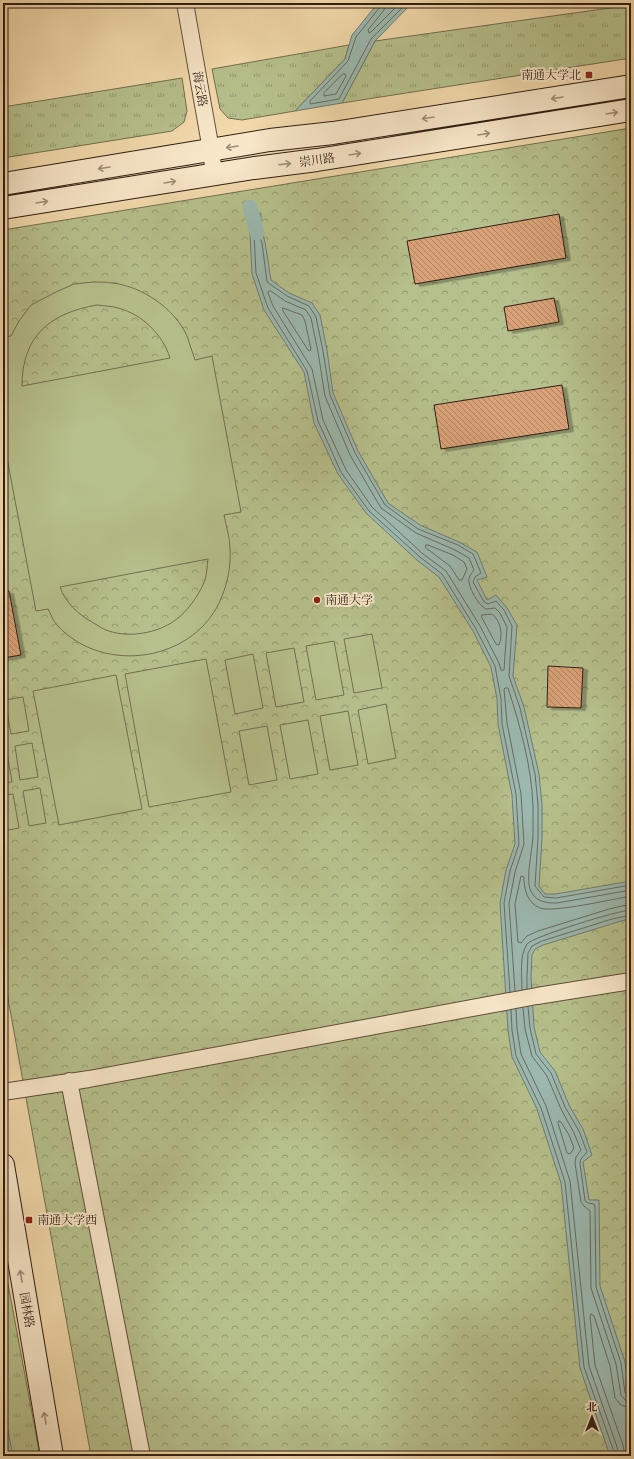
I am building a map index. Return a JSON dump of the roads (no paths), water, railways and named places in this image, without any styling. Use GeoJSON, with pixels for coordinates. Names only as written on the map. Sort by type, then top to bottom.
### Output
{"type":"FeatureCollection","features":[{"type":"Feature","properties":{"kind":"main road","name":"崇川路"},"geometry":{"type":"LineString","coordinates":[[3,184],[270,140],[333,133],[631,86]]}},
{"type":"Feature","properties":{"kind":"main road","name":"崇川路"},"geometry":{"type":"LineString","coordinates":[[3,208],[631,110]]}},
{"type":"Feature","properties":{"kind":"main road","name":"园林路"},"geometry":{"type":"LineString","coordinates":[[3,1164],[52,1456]]}},
{"type":"Feature","properties":{"kind":"street","name":"海云路"},"geometry":{"type":"LineString","coordinates":[[185,3],[214,175]]}},
{"type":"Feature","properties":{"kind":"street"},"geometry":{"type":"LineString","coordinates":[[3,1092],[68,1081],[96,1078],[537,996],[631,981]]}},
{"type":"Feature","properties":{"kind":"street"},"geometry":{"type":"LineString","coordinates":[[68,1081],[142,1456]]}},
{"type":"Feature","properties":{"kind":"water"},"geometry":{"type":"Polygon","coordinates":[[[378,3],[412,3],[375,41],[342,103],[295,111],[345,59],[352,35],[378,3]]]}},
{"type":"Feature","properties":{"kind":"water"},"geometry":{"type":"Polygon","coordinates":[[[261,213],[261,229],[265,242],[271,280],[289,293],[312,303],[320,315],[333,393],[358,451],[388,503],[420,525],[459,542],[477,552],[487,577],[477,580],[487,600],[496,595],[507,608],[517,625],[513,676],[524,707],[539,774],[542,805],[542,838],[539,886],[545,894],[556,894],[631,881],[631,918],[543,945],[535,949],[532,955],[531,977],[534,1027],[540,1052],[555,1071],[569,1105],[583,1129],[592,1155],[583,1162],[589,1200],[599,1200],[600,1286],[625,1362],[631,1407],[631,1456],[610,1456],[580,1368],[561,1183],[537,1109],[512,1057],[508,1030],[500,903],[506,870],[515,844],[512,795],[498,724],[497,699],[491,667],[473,631],[439,577],[418,561],[366,513],[338,474],[314,423],[304,372],[264,310],[252,274],[250,233],[252,214],[261,213]]]}},
{"type":"Feature","properties":{"kind":"water"},"geometry":{"type":"Polygon","coordinates":[[[3,1405],[13,1456],[3,1456],[3,1405]]]}},
{"type":"Feature","properties":{"kind":"waterway"},"geometry":{"type":"LineString","coordinates":[[250,207],[257,233]]}},
{"type":"Feature","properties":{"kind":"place","name":"南通大学北"},"geometry":{"type":"Point","coordinates":[589,75]}},
{"type":"Feature","properties":{"kind":"place","name":"南通大学"},"geometry":{"type":"Point","coordinates":[317,600]}},
{"type":"Feature","properties":{"kind":"place","name":"南通大学西"},"geometry":{"type":"Point","coordinates":[29,1220]}}]}
